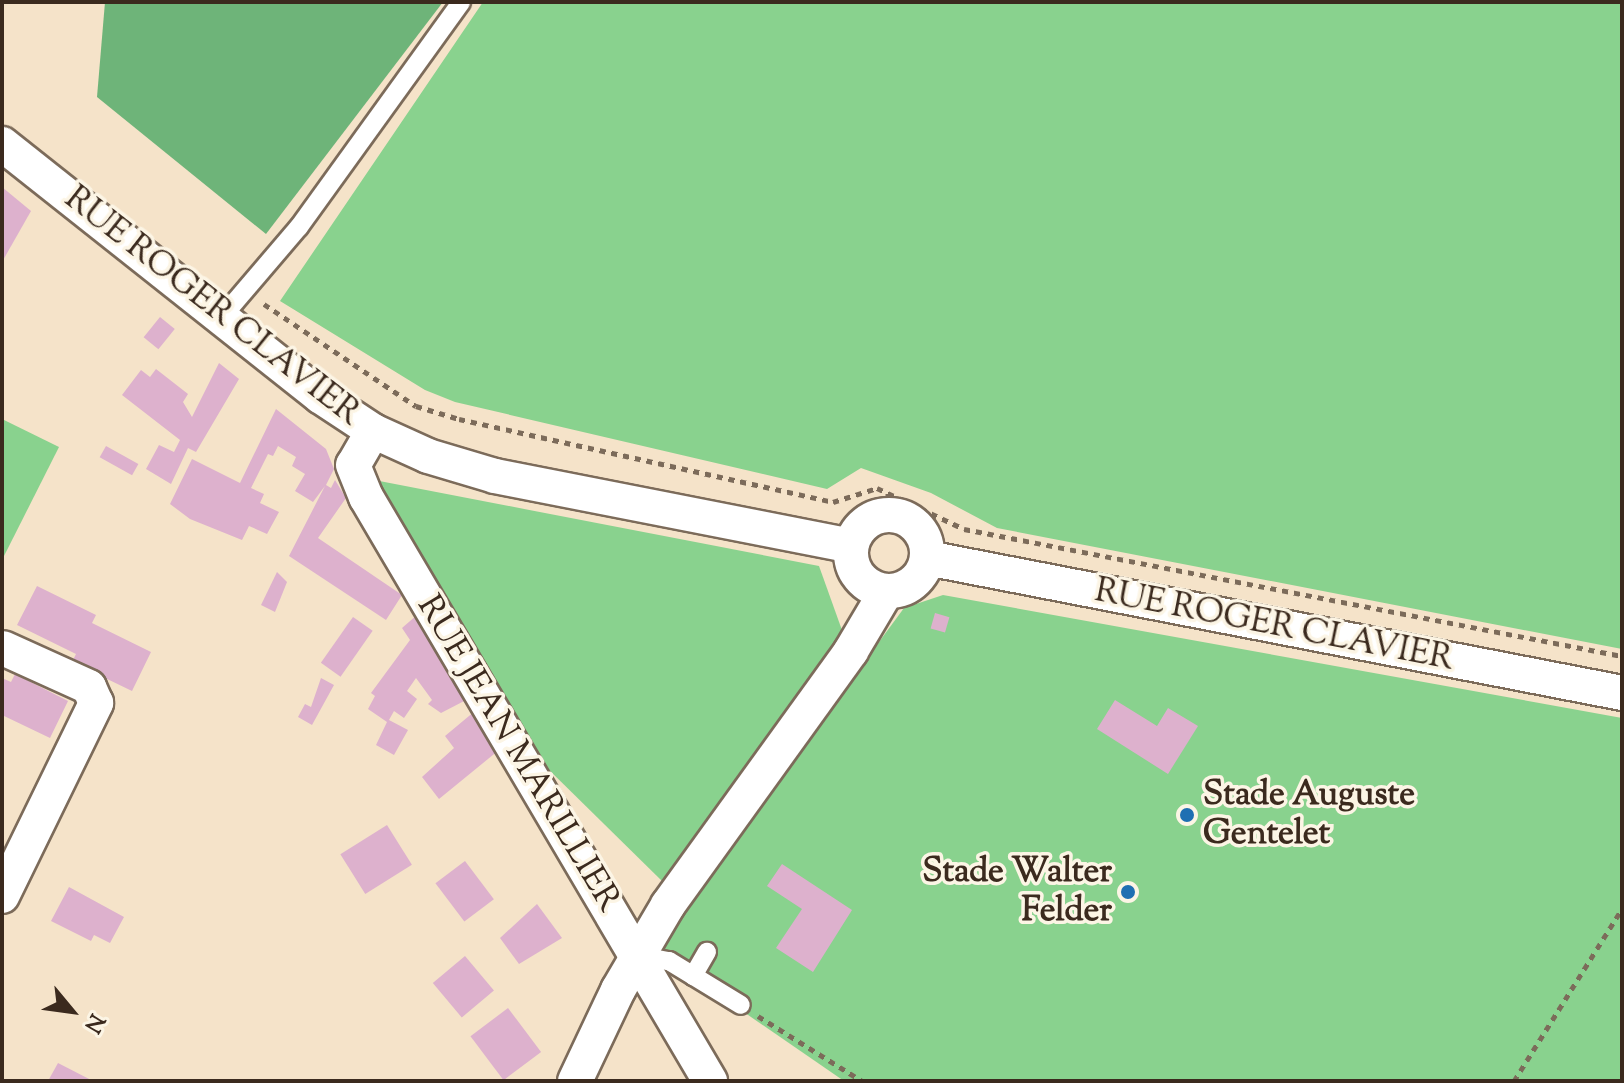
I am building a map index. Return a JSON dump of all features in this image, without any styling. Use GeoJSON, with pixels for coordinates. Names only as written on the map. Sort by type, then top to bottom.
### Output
{"type":"FeatureCollection","features":[{"type":"Feature","properties":{"kind":"street","name":"RUE ROGER CLAVIER"},"geometry":{"type":"LineString","coordinates":[[2,144],[320,396],[373,431],[428,456],[495,476],[851,546]]}},
{"type":"Feature","properties":{"kind":"street","name":"RUE JEAN MARILLIER"},"geometry":{"type":"LineString","coordinates":[[373,431],[353,465],[366,497],[637,955]]}},
{"type":"Feature","properties":{"kind":"street"},"geometry":{"type":"LineString","coordinates":[[888,504],[919,530],[927,558],[909,586],[886,592],[872,588],[855,572],[851,546],[870,520],[888,504]]}},
{"type":"Feature","properties":{"kind":"street","name":"RUE ROGER CLAVIER"},"geometry":{"type":"LineString","coordinates":[[927,558],[1622,693]]}},
{"type":"Feature","properties":{"kind":"street"},"geometry":{"type":"LineString","coordinates":[[575,1081],[637,955],[851,651],[886,592]]}},
{"type":"Feature","properties":{"kind":"street"},"geometry":{"type":"LineString","coordinates":[[3,648],[89,687],[96,703],[3,893]]}},
{"type":"Feature","properties":{"kind":"street"},"geometry":{"type":"LineString","coordinates":[[637,955],[710,1081]]}},
{"type":"Feature","properties":{"kind":"lane"},"geometry":{"type":"LineString","coordinates":[[222,317],[299,227],[461,2]]}},
{"type":"Feature","properties":{"kind":"lane"},"geometry":{"type":"LineString","coordinates":[[693,976],[707,952]]}},
{"type":"Feature","properties":{"kind":"lane"},"geometry":{"type":"LineString","coordinates":[[637,955],[669,961],[741,1005]]}},
{"type":"Feature","properties":{"kind":"path"},"geometry":{"type":"LineString","coordinates":[[245,291],[416,406],[459,419],[833,502],[877,488],[888,504],[964,529],[1622,656]]}},
{"type":"Feature","properties":{"kind":"path"},"geometry":{"type":"LineString","coordinates":[[1514,1081],[1622,909]]}},
{"type":"Feature","properties":{"kind":"path"},"geometry":{"type":"LineString","coordinates":[[741,1005],[862,1081]]}},
{"type":"Feature","properties":{"kind":"green space"},"geometry":{"type":"Polygon","coordinates":[[[105,2],[443,2],[266,234],[97,97],[105,2]]]}},
{"type":"Feature","properties":{"kind":"green space"},"geometry":{"type":"Polygon","coordinates":[[[483,2],[1622,2],[1622,649],[997,528],[931,493],[861,468],[827,489],[455,402],[425,390],[280,301],[483,2]]]}},
{"type":"Feature","properties":{"kind":"green space"},"geometry":{"type":"Polygon","coordinates":[[[2,419],[59,447],[2,560],[2,419]]]}},
{"type":"Feature","properties":{"kind":"green space"},"geometry":{"type":"Polygon","coordinates":[[[369,479],[819,566],[843,633],[662,881],[544,765],[369,479]]]}},
{"type":"Feature","properties":{"kind":"green space","name":"Stade Auguste Gentelet"},"geometry":{"type":"Polygon","coordinates":[[[943,595],[1622,718],[1622,1081],[844,1081],[658,953],[666,931],[904,608],[943,595]]]}},
{"type":"Feature","properties":{"kind":"building"},"geometry":{"type":"Polygon","coordinates":[[[2,187],[31,211],[2,262],[2,187]]]}},
{"type":"Feature","properties":{"kind":"building"},"geometry":{"type":"Polygon","coordinates":[[[160,317],[175,329],[158,349],[144,337],[160,317]]]}},
{"type":"Feature","properties":{"kind":"building"},"geometry":{"type":"Polygon","coordinates":[[[219,363],[239,379],[196,452],[188,448],[171,484],[146,469],[159,445],[174,452],[180,440],[122,395],[141,370],[150,377],[156,369],[188,394],[183,402],[192,417],[219,363]]]}},
{"type":"Feature","properties":{"kind":"building"},"geometry":{"type":"Polygon","coordinates":[[[276,409],[326,449],[334,469],[326,485],[331,488],[335,480],[346,498],[318,538],[402,595],[386,620],[289,556],[325,486],[313,502],[295,491],[305,474],[292,466],[296,457],[278,446],[273,456],[268,454],[251,488],[264,494],[260,503],[279,512],[267,534],[249,526],[242,540],[190,519],[170,504],[192,459],[240,483],[276,409]]]}},
{"type":"Feature","properties":{"kind":"building"},"geometry":{"type":"Polygon","coordinates":[[[106,446],[138,464],[132,475],[100,457],[106,446]]]}},
{"type":"Feature","properties":{"kind":"building"},"geometry":{"type":"Polygon","coordinates":[[[277,572],[287,582],[275,612],[261,605],[277,572]]]}},
{"type":"Feature","properties":{"kind":"building"},"geometry":{"type":"Polygon","coordinates":[[[37,586],[96,615],[92,623],[151,652],[132,691],[72,662],[76,654],[17,625],[37,586]]]}},
{"type":"Feature","properties":{"kind":"building"},"geometry":{"type":"Polygon","coordinates":[[[935,613],[949,617],[945,633],[931,628],[935,613]]]}},
{"type":"Feature","properties":{"kind":"building"},"geometry":{"type":"Polygon","coordinates":[[[417,615],[468,699],[441,713],[428,704],[432,700],[416,678],[407,691],[417,699],[404,718],[394,711],[389,720],[408,730],[394,755],[376,745],[387,722],[368,709],[375,696],[371,693],[410,640],[402,628],[417,615]]]}},
{"type":"Feature","properties":{"kind":"building"},"geometry":{"type":"Polygon","coordinates":[[[353,617],[373,631],[341,677],[321,663],[353,617]]]}},
{"type":"Feature","properties":{"kind":"building"},"geometry":{"type":"Polygon","coordinates":[[[15,674],[68,701],[50,738],[2,715],[2,678],[11,682],[15,674]]]}},
{"type":"Feature","properties":{"kind":"building"},"geometry":{"type":"Polygon","coordinates":[[[321,678],[334,685],[312,725],[298,717],[305,704],[311,707],[321,678]]]}},
{"type":"Feature","properties":{"kind":"building"},"geometry":{"type":"Polygon","coordinates":[[[1115,700],[1157,726],[1168,708],[1198,726],[1168,774],[1097,729],[1115,700]]]}},
{"type":"Feature","properties":{"kind":"building"},"geometry":{"type":"Polygon","coordinates":[[[475,711],[499,750],[439,799],[422,777],[454,748],[445,736],[475,711]]]}},
{"type":"Feature","properties":{"kind":"building"},"geometry":{"type":"Polygon","coordinates":[[[387,825],[412,865],[365,894],[340,854],[387,825]]]}},
{"type":"Feature","properties":{"kind":"building"},"geometry":{"type":"Polygon","coordinates":[[[465,861],[494,899],[464,922],[435,883],[465,861]]]}},
{"type":"Feature","properties":{"kind":"building"},"geometry":{"type":"Polygon","coordinates":[[[782,864],[852,910],[813,972],[776,948],[802,909],[767,886],[782,864]]]}},
{"type":"Feature","properties":{"kind":"building"},"geometry":{"type":"Polygon","coordinates":[[[69,887],[124,917],[110,943],[94,935],[91,941],[51,921],[69,887]]]}},
{"type":"Feature","properties":{"kind":"building"},"geometry":{"type":"Polygon","coordinates":[[[537,904],[562,938],[519,964],[500,938],[537,904]]]}},
{"type":"Feature","properties":{"kind":"building"},"geometry":{"type":"Polygon","coordinates":[[[465,956],[494,990],[462,1017],[433,983],[465,956]]]}},
{"type":"Feature","properties":{"kind":"building"},"geometry":{"type":"Polygon","coordinates":[[[508,1008],[541,1052],[504,1080],[470,1036],[508,1008]]]}},
{"type":"Feature","properties":{"kind":"building"},"geometry":{"type":"Polygon","coordinates":[[[58,1063],[93,1081],[48,1081],[58,1063]]]}},
{"type":"Feature","properties":{"kind":"place","name":"Stade Auguste Gentelet"},"geometry":{"type":"Point","coordinates":[1187,815]}},
{"type":"Feature","properties":{"kind":"place","name":"Stade Walter Felder"},"geometry":{"type":"Point","coordinates":[1128,892]}}]}
